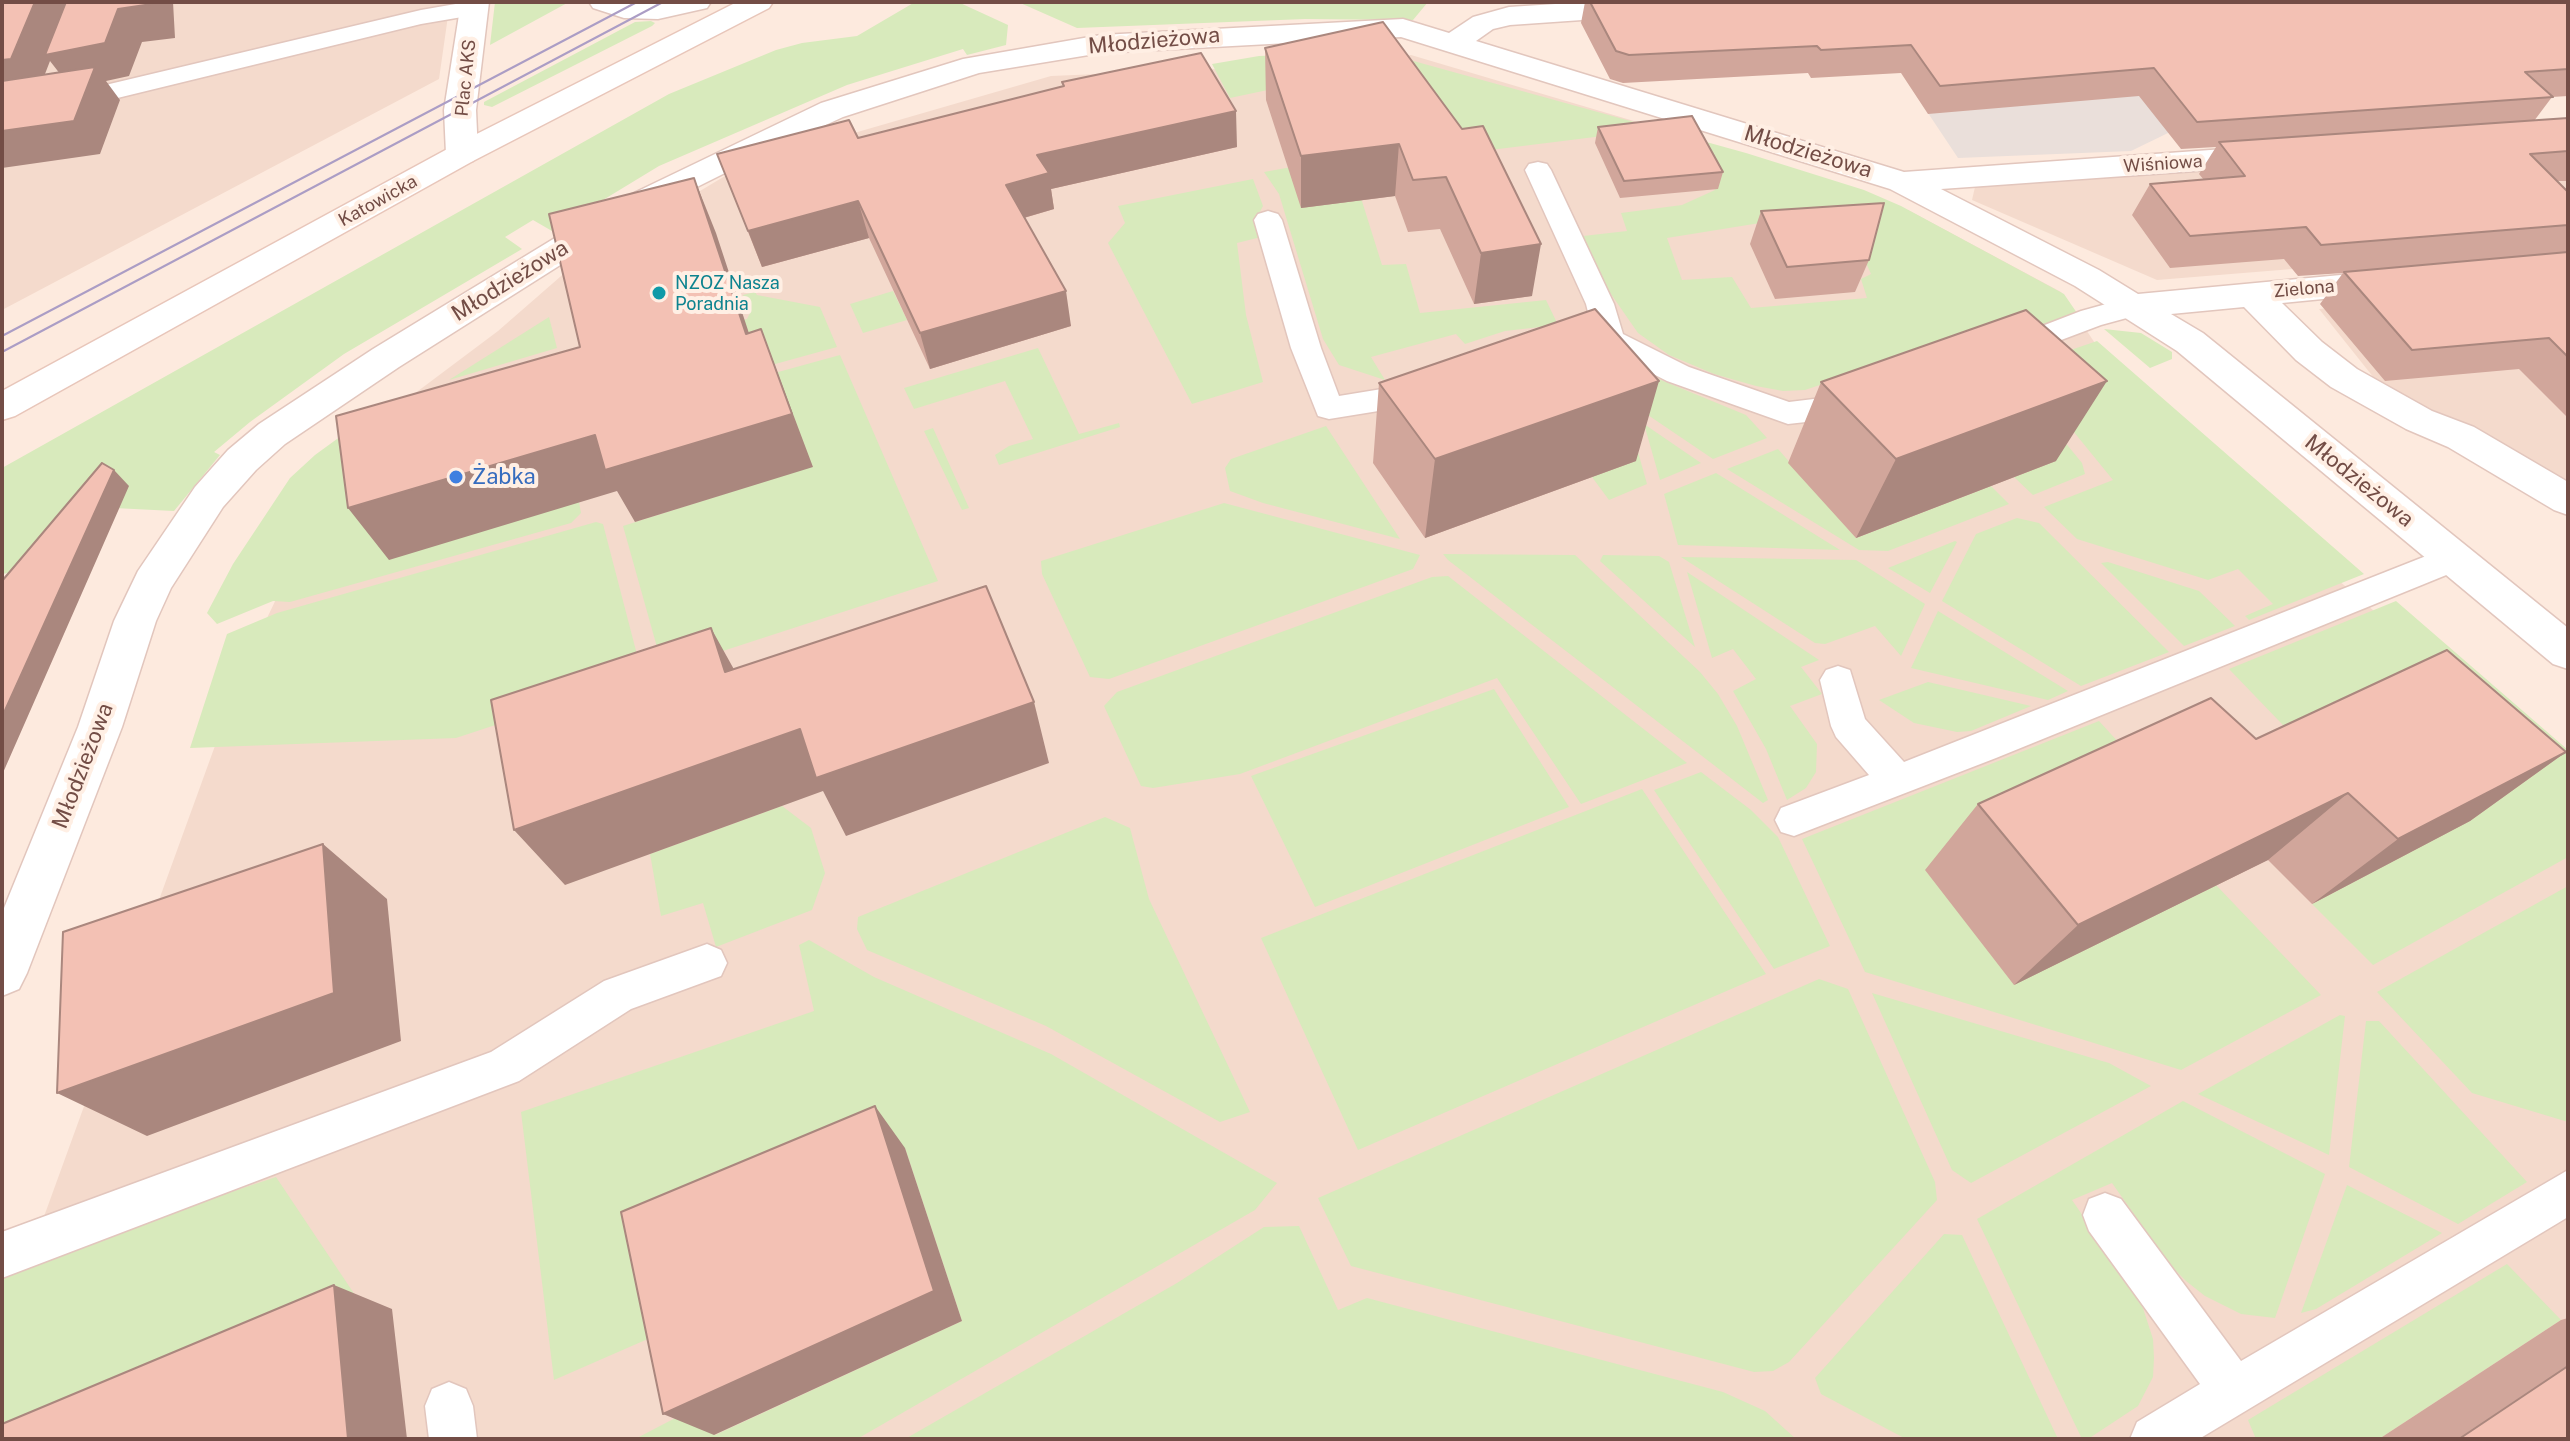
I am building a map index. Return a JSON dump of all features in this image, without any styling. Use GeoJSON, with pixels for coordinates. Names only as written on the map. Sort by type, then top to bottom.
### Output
{"type":"FeatureCollection","features":[{"type":"Feature","properties":{"kind":"street"},"geometry":{"type":"LineString","coordinates":[[603,2],[624,9],[658,10],[697,2]]}},
{"type":"Feature","properties":{"kind":"street","name":"Katowicka"},"geometry":{"type":"LineString","coordinates":[[2,407],[462,154],[759,2]]}},
{"type":"Feature","properties":{"kind":"street"},"geometry":{"type":"LineString","coordinates":[[1452,44],[1483,23],[1509,16],[1712,2]]}},
{"type":"Feature","properties":{"kind":"street","name":"Plac AKS"},"geometry":{"type":"LineString","coordinates":[[462,154],[460,110],[475,5]]}},
{"type":"Feature","properties":{"kind":"street","name":"Młodzieżowa"},"geometry":{"type":"LineString","coordinates":[[2,973],[100,727],[135,621],[153,582],[209,497],[242,460],[272,434],[373,366],[621,212],[832,110],[923,80],[1009,58],[1162,39],[1403,28],[1902,182],[2135,306],[2190,342],[2568,652]]}},
{"type":"Feature","properties":{"kind":"street","name":"Wiśniowa"},"geometry":{"type":"LineString","coordinates":[[1902,182],[2297,154]]}},
{"type":"Feature","properties":{"kind":"street","name":"Zielona"},"geometry":{"type":"LineString","coordinates":[[2135,306],[2425,279]]}},
{"type":"Feature","properties":{"kind":"street"},"geometry":{"type":"LineString","coordinates":[[2250,293],[2309,351],[2344,378],[2419,420],[2461,437],[2568,500]]}},
{"type":"Feature","properties":{"kind":"lane"},"geometry":{"type":"LineString","coordinates":[[2,108],[97,95],[475,5]]}},
{"type":"Feature","properties":{"kind":"lane"},"geometry":{"type":"LineString","coordinates":[[50,101],[62,71]]}},
{"type":"Feature","properties":{"kind":"lane"},"geometry":{"type":"LineString","coordinates":[[1538,170],[1600,304],[1610,340]]}},
{"type":"Feature","properties":{"kind":"lane"},"geometry":{"type":"LineString","coordinates":[[1268,220],[1306,348],[1329,408],[1397,397],[1452,378]]}},
{"type":"Feature","properties":{"kind":"lane"},"geometry":{"type":"LineString","coordinates":[[1984,357],[2091,318],[2135,306]]}},
{"type":"Feature","properties":{"kind":"lane"},"geometry":{"type":"LineString","coordinates":[[1570,345],[1610,340],[1678,374],[1788,413],[1824,409],[1877,391]]}},
{"type":"Feature","properties":{"kind":"lane"},"geometry":{"type":"LineString","coordinates":[[1794,820],[2454,558]]}},
{"type":"Feature","properties":{"kind":"lane"},"geometry":{"type":"LineString","coordinates":[[1838,680],[1849,726],[1897,780]]}},
{"type":"Feature","properties":{"kind":"lane"},"geometry":{"type":"LineString","coordinates":[[2,1255],[504,1067],[618,994],[707,963]]}},
{"type":"Feature","properties":{"kind":"lane"},"geometry":{"type":"LineString","coordinates":[[2154,1439],[2568,1192]]}},
{"type":"Feature","properties":{"kind":"lane"},"geometry":{"type":"LineString","coordinates":[[2105,1215],[2234,1391]]}},
{"type":"Feature","properties":{"kind":"shaded area"},"geometry":{"type":"Polygon","coordinates":[[[2,2],[450,2],[439,79],[2,310],[2,2]]]}},
{"type":"Feature","properties":{"kind":"shaded area"},"geometry":{"type":"Polygon","coordinates":[[[1411,55],[1644,124],[1910,211],[2061,292],[2136,405],[2568,779],[2568,1439],[2,1439],[2,1270],[26,1266],[244,666],[303,543],[414,394],[498,331],[568,270],[725,176],[861,131],[1051,76],[1335,64],[1411,55]]]}},
{"type":"Feature","properties":{"kind":"shaded area"},"geometry":{"type":"Polygon","coordinates":[[[2160,67],[2168,133],[2131,151],[1958,158],[1924,107],[2160,67]]]}},
{"type":"Feature","properties":{"kind":"shaded area"},"geometry":{"type":"Polygon","coordinates":[[[2568,146],[2568,252],[2428,258],[2157,280],[1972,200],[1975,187],[2568,146]]]}},
{"type":"Feature","properties":{"kind":"shaded area"},"geometry":{"type":"Polygon","coordinates":[[[2568,288],[2568,481],[2378,383],[2319,309],[2568,288]]]}},
{"type":"Feature","properties":{"kind":"green space"},"geometry":{"type":"Polygon","coordinates":[[[495,2],[569,2],[490,45],[495,2]]]}},
{"type":"Feature","properties":{"kind":"green space"},"geometry":{"type":"Polygon","coordinates":[[[915,2],[958,2],[1008,25],[1006,45],[967,55],[963,49],[847,85],[659,166],[552,231],[533,220],[505,237],[522,249],[344,354],[250,422],[214,452],[220,455],[174,511],[94,507],[44,567],[2,574],[2,468],[669,94],[776,50],[802,43],[857,36],[915,2]]]}},
{"type":"Feature","properties":{"kind":"green space"},"geometry":{"type":"Polygon","coordinates":[[[1018,2],[1428,2],[1413,20],[1305,19],[1077,28],[1018,2]]]}},
{"type":"Feature","properties":{"kind":"green space"},"geometry":{"type":"Polygon","coordinates":[[[635,22],[655,23],[652,26],[492,107],[484,105],[484,102],[635,22]]]}},
{"type":"Feature","properties":{"kind":"green space"},"geometry":{"type":"Polygon","coordinates":[[[1340,53],[1399,57],[1746,153],[1864,190],[1901,206],[2064,294],[2077,313],[1973,347],[1941,344],[1805,390],[1783,391],[1714,374],[1669,355],[1638,333],[1604,284],[1583,236],[1627,231],[1621,213],[1682,205],[1715,190],[1695,159],[1619,134],[1378,164],[1376,67],[1230,98],[1212,64],[1259,56],[1340,53]],[[1822,213],[1667,238],[1682,280],[1732,277],[1751,308],[1867,298],[1861,279],[1871,274],[1851,229],[1822,213]]]}},
{"type":"Feature","properties":{"kind":"green space"},"geometry":{"type":"Polygon","coordinates":[[[1297,166],[1361,198],[1382,265],[1406,264],[1420,313],[1546,300],[1558,325],[1505,331],[1465,344],[1456,334],[1371,357],[1385,380],[1339,365],[1323,339],[1279,194],[1264,172],[1297,166]]]}},
{"type":"Feature","properties":{"kind":"green space"},"geometry":{"type":"Polygon","coordinates":[[[1253,179],[1263,206],[1256,219],[1261,237],[1237,243],[1246,315],[1263,382],[1192,404],[1108,243],[1125,223],[1118,206],[1253,179]]]}},
{"type":"Feature","properties":{"kind":"green space"},"geometry":{"type":"Polygon","coordinates":[[[893,291],[907,320],[863,333],[850,304],[893,291]]]}},
{"type":"Feature","properties":{"kind":"green space"},"geometry":{"type":"Polygon","coordinates":[[[755,292],[757,295],[820,307],[837,347],[619,407],[600,361],[747,319],[750,313],[743,295],[755,292]]]}},
{"type":"Feature","properties":{"kind":"green space"},"geometry":{"type":"Polygon","coordinates":[[[549,317],[557,348],[449,380],[549,317]]]}},
{"type":"Feature","properties":{"kind":"green space"},"geometry":{"type":"Polygon","coordinates":[[[2104,329],[2141,333],[2172,352],[2172,359],[2150,368],[2104,329]]]}},
{"type":"Feature","properties":{"kind":"green space"},"geometry":{"type":"Polygon","coordinates":[[[2097,341],[2364,574],[2249,620],[2245,616],[2273,604],[2238,569],[2208,580],[2077,539],[2044,507],[2113,480],[2021,367],[2097,341]]]}},
{"type":"Feature","properties":{"kind":"green space"},"geometry":{"type":"Polygon","coordinates":[[[1038,348],[1079,434],[1119,423],[1120,427],[999,465],[995,455],[1009,446],[1033,439],[1005,381],[914,409],[904,388],[1038,348]]]}},
{"type":"Feature","properties":{"kind":"green space"},"geometry":{"type":"Polygon","coordinates":[[[840,355],[938,581],[689,662],[662,665],[623,526],[813,466],[640,410],[840,355]]]}},
{"type":"Feature","properties":{"kind":"green space"},"geometry":{"type":"Polygon","coordinates":[[[1613,363],[1647,484],[1609,500],[1592,477],[1613,363]]]}},
{"type":"Feature","properties":{"kind":"green space"},"geometry":{"type":"Polygon","coordinates":[[[1644,373],[1746,415],[1767,438],[1713,459],[1639,409],[1644,373]]]}},
{"type":"Feature","properties":{"kind":"green space"},"geometry":{"type":"Polygon","coordinates":[[[2014,380],[2082,463],[2085,474],[2033,495],[2014,477],[2055,461],[2014,380]]]}},
{"type":"Feature","properties":{"kind":"green space"},"geometry":{"type":"Polygon","coordinates":[[[359,423],[579,502],[581,513],[571,523],[290,602],[273,601],[217,624],[207,613],[233,564],[290,478],[315,455],[359,423]]]}},
{"type":"Feature","properties":{"kind":"green space"},"geometry":{"type":"Polygon","coordinates":[[[1644,424],[1701,463],[1660,480],[1644,424]]]}},
{"type":"Feature","properties":{"kind":"green space"},"geometry":{"type":"Polygon","coordinates":[[[1326,426],[1400,539],[1263,503],[1230,491],[1225,468],[1231,459],[1326,426]]]}},
{"type":"Feature","properties":{"kind":"green space"},"geometry":{"type":"Polygon","coordinates":[[[933,428],[969,508],[962,510],[924,431],[933,428]]]}},
{"type":"Feature","properties":{"kind":"green space"},"geometry":{"type":"Polygon","coordinates":[[[1778,449],[1856,538],[1991,486],[2009,504],[1888,551],[1859,550],[1727,469],[1778,449]]]}},
{"type":"Feature","properties":{"kind":"green space"},"geometry":{"type":"Polygon","coordinates":[[[1716,473],[1840,550],[1678,545],[1664,494],[1716,473]]]}},
{"type":"Feature","properties":{"kind":"green space"},"geometry":{"type":"Polygon","coordinates":[[[1224,503],[1420,555],[1413,569],[1109,679],[1090,677],[1042,574],[1041,561],[1224,503]]]}},
{"type":"Feature","properties":{"kind":"green space"},"geometry":{"type":"Polygon","coordinates":[[[2017,518],[2039,523],[2169,652],[2081,686],[1942,601],[1976,534],[2017,518]]]}},
{"type":"Feature","properties":{"kind":"green space"},"geometry":{"type":"Polygon","coordinates":[[[596,522],[603,524],[641,670],[635,679],[456,738],[190,748],[227,634],[277,613],[596,522]]]}},
{"type":"Feature","properties":{"kind":"green space"},"geometry":{"type":"Polygon","coordinates":[[[1955,541],[1930,593],[1888,568],[1955,541]]]}},
{"type":"Feature","properties":{"kind":"green space"},"geometry":{"type":"Polygon","coordinates":[[[1443,554],[1575,555],[1700,672],[1718,694],[1737,726],[1768,800],[1763,803],[1443,554]]]}},
{"type":"Feature","properties":{"kind":"green space"},"geometry":{"type":"Polygon","coordinates":[[[1603,555],[1659,556],[1669,562],[1695,647],[1600,561],[1603,555]]]}},
{"type":"Feature","properties":{"kind":"green space"},"geometry":{"type":"Polygon","coordinates":[[[1681,557],[1856,560],[1925,604],[1901,656],[1875,626],[1825,644],[1815,643],[1681,557]]]}},
{"type":"Feature","properties":{"kind":"green space"},"geometry":{"type":"Polygon","coordinates":[[[2108,562],[2199,591],[2235,626],[2184,646],[2101,563],[2108,562]]]}},
{"type":"Feature","properties":{"kind":"green space"},"geometry":{"type":"Polygon","coordinates":[[[1687,572],[1819,660],[1801,667],[1822,694],[1790,706],[1817,744],[1816,772],[1806,788],[1787,800],[1766,749],[1733,691],[1756,679],[1733,649],[1712,658],[1687,572]]]}},
{"type":"Feature","properties":{"kind":"green space"},"geometry":{"type":"Polygon","coordinates":[[[1448,576],[1687,763],[1581,804],[1497,678],[1240,774],[1153,788],[1141,786],[1104,706],[1117,692],[1432,577],[1448,576]]]}},
{"type":"Feature","properties":{"kind":"green space"},"geometry":{"type":"Polygon","coordinates":[[[2396,601],[2568,750],[2568,857],[2373,965],[2312,904],[2470,820],[2307,750],[2229,669],[2396,601]]]}},
{"type":"Feature","properties":{"kind":"green space"},"geometry":{"type":"Polygon","coordinates":[[[1938,611],[2068,691],[2048,700],[1911,668],[1938,611]]]}},
{"type":"Feature","properties":{"kind":"green space"},"geometry":{"type":"Polygon","coordinates":[[[1928,682],[2031,706],[1971,731],[1957,732],[1914,723],[1879,700],[1928,682]]]}},
{"type":"Feature","properties":{"kind":"green space"},"geometry":{"type":"Polygon","coordinates":[[[1494,689],[1569,807],[1315,907],[1251,776],[1494,689]]]}},
{"type":"Feature","properties":{"kind":"green space"},"geometry":{"type":"Polygon","coordinates":[[[2099,721],[2143,769],[2216,885],[2321,995],[2181,1070],[1865,972],[1802,839],[2099,721]]]}},
{"type":"Feature","properties":{"kind":"green space"},"geometry":{"type":"Polygon","coordinates":[[[1701,772],[1751,810],[1778,837],[1830,946],[1774,969],[1654,790],[1701,772]]]}},
{"type":"Feature","properties":{"kind":"green space"},"geometry":{"type":"Polygon","coordinates":[[[1642,789],[1766,974],[1358,1150],[1261,938],[1642,789]]]}},
{"type":"Feature","properties":{"kind":"green space"},"geometry":{"type":"Polygon","coordinates":[[[782,806],[811,828],[825,873],[812,910],[716,947],[703,903],[661,916],[650,854],[782,806]]]}},
{"type":"Feature","properties":{"kind":"green space"},"geometry":{"type":"Polygon","coordinates":[[[1105,817],[1130,828],[1149,899],[1250,1112],[1220,1122],[1046,1026],[867,950],[857,929],[858,917],[1105,817]]]}},
{"type":"Feature","properties":{"kind":"green space"},"geometry":{"type":"Polygon","coordinates":[[[2568,886],[2568,1122],[2472,1093],[2377,992],[2568,886]]]}},
{"type":"Feature","properties":{"kind":"green space"},"geometry":{"type":"Polygon","coordinates":[[[809,940],[874,977],[1051,1054],[1277,1183],[1255,1210],[857,1439],[635,1439],[706,1402],[715,1435],[962,1321],[905,1148],[689,1321],[554,1380],[521,1112],[814,1011],[799,945],[809,940]]]}},
{"type":"Feature","properties":{"kind":"green space"},"geometry":{"type":"Polygon","coordinates":[[[1819,979],[1848,989],[1935,1182],[1937,1200],[1789,1362],[1773,1371],[1754,1372],[1351,1266],[1318,1198],[1819,979]]]}},
{"type":"Feature","properties":{"kind":"green space"},"geometry":{"type":"Polygon","coordinates":[[[1872,993],[2109,1063],[2151,1086],[1971,1183],[1952,1170],[1872,993]]]}},
{"type":"Feature","properties":{"kind":"green space"},"geometry":{"type":"Polygon","coordinates":[[[2340,1015],[2345,1016],[2329,1155],[2198,1094],[2340,1015]]]}},
{"type":"Feature","properties":{"kind":"green space"},"geometry":{"type":"Polygon","coordinates":[[[2366,1021],[2379,1021],[2527,1182],[2458,1224],[2349,1167],[2366,1021]]]}},
{"type":"Feature","properties":{"kind":"green space"},"geometry":{"type":"Polygon","coordinates":[[[2183,1101],[2325,1174],[2275,1318],[2241,1314],[2205,1296],[2186,1281],[2170,1265],[2112,1183],[2072,1200],[2140,1299],[2153,1339],[2154,1358],[2153,1377],[2138,1406],[2088,1439],[2082,1439],[1977,1219],[2183,1101]]]}},
{"type":"Feature","properties":{"kind":"green space"},"geometry":{"type":"Polygon","coordinates":[[[276,1177],[359,1301],[2,1439],[2,1268],[276,1177]]]}},
{"type":"Feature","properties":{"kind":"green space"},"geometry":{"type":"Polygon","coordinates":[[[2347,1185],[2442,1233],[2316,1309],[2301,1313],[2347,1185]]]}},
{"type":"Feature","properties":{"kind":"green space"},"geometry":{"type":"Polygon","coordinates":[[[1299,1226],[1338,1310],[1367,1298],[1723,1392],[1765,1411],[1796,1439],[905,1439],[1177,1283],[1264,1227],[1299,1226]]]}},
{"type":"Feature","properties":{"kind":"green space"},"geometry":{"type":"Polygon","coordinates":[[[1944,1234],[1962,1235],[2058,1439],[1906,1439],[1821,1394],[1815,1378],[1944,1234]]]}},
{"type":"Feature","properties":{"kind":"green space"},"geometry":{"type":"Polygon","coordinates":[[[2507,1264],[2561,1320],[2379,1439],[2256,1439],[2248,1420],[2507,1264]]]}},
{"type":"Feature","properties":{"kind":"building"},"geometry":{"type":"Polygon","coordinates":[[[2,2],[35,2],[11,59],[2,60],[2,2]]]}},
{"type":"Feature","properties":{"kind":"building"},"geometry":{"type":"Polygon","coordinates":[[[66,2],[152,4],[118,9],[105,43],[45,55],[66,2]]]}},
{"type":"Feature","properties":{"kind":"building"},"geometry":{"type":"Polygon","coordinates":[[[1590,2],[2568,2],[2568,69],[2525,72],[2553,97],[2197,122],[2154,68],[1940,86],[1911,45],[1629,55],[1616,51],[1590,2]]]}},
{"type":"Feature","properties":{"kind":"building"},"geometry":{"type":"Polygon","coordinates":[[[1383,22],[1462,129],[1483,126],[1541,244],[1481,253],[1446,177],[1413,180],[1399,144],[1301,156],[1265,48],[1383,22]]]}},
{"type":"Feature","properties":{"kind":"building"},"geometry":{"type":"Polygon","coordinates":[[[1201,53],[1236,111],[1037,155],[1049,173],[1006,185],[1066,291],[920,333],[858,201],[748,231],[717,154],[849,120],[858,138],[1064,86],[1062,82],[1201,53]]]}},
{"type":"Feature","properties":{"kind":"building"},"geometry":{"type":"Polygon","coordinates":[[[95,67],[74,121],[2,131],[2,81],[95,67]]]}},
{"type":"Feature","properties":{"kind":"building"},"geometry":{"type":"Polygon","coordinates":[[[1692,116],[1723,172],[1624,181],[1598,127],[1692,116]]]}},
{"type":"Feature","properties":{"kind":"building"},"geometry":{"type":"Polygon","coordinates":[[[2568,118],[2568,151],[2530,154],[2568,192],[2568,225],[2321,245],[2306,227],[2190,236],[2150,184],[2245,176],[2219,142],[2568,118]]]}},
{"type":"Feature","properties":{"kind":"building"},"geometry":{"type":"Polygon","coordinates":[[[694,178],[746,334],[761,329],[792,414],[605,470],[595,435],[348,508],[336,416],[580,347],[549,214],[694,178]]]}},
{"type":"Feature","properties":{"kind":"building"},"geometry":{"type":"Polygon","coordinates":[[[1884,203],[1869,260],[1787,267],[1761,211],[1884,203]]]}},
{"type":"Feature","properties":{"kind":"building"},"geometry":{"type":"Polygon","coordinates":[[[2568,252],[2568,357],[2549,338],[2412,350],[2344,272],[2568,252]]]}},
{"type":"Feature","properties":{"kind":"building"},"geometry":{"type":"Polygon","coordinates":[[[1595,309],[1659,381],[1435,459],[1379,383],[1595,309]]]}},
{"type":"Feature","properties":{"kind":"building"},"geometry":{"type":"Polygon","coordinates":[[[2026,310],[2107,381],[1896,459],[1821,382],[2026,310]]]}},
{"type":"Feature","properties":{"kind":"building"},"geometry":{"type":"Polygon","coordinates":[[[102,463],[114,470],[2,717],[2,581],[102,463]]]}},
{"type":"Feature","properties":{"kind":"building"},"geometry":{"type":"Polygon","coordinates":[[[986,586],[1034,702],[816,778],[800,729],[514,830],[491,700],[711,628],[725,672],[986,586]]]}},
{"type":"Feature","properties":{"kind":"building"},"geometry":{"type":"Polygon","coordinates":[[[2447,650],[2566,752],[2398,839],[2348,793],[2078,925],[1978,804],[2211,698],[2256,739],[2447,650]]]}},
{"type":"Feature","properties":{"kind":"building"},"geometry":{"type":"Polygon","coordinates":[[[323,844],[334,993],[57,1093],[63,932],[323,844]]]}},
{"type":"Feature","properties":{"kind":"building"},"geometry":{"type":"Polygon","coordinates":[[[875,1106],[934,1291],[663,1414],[621,1212],[875,1106]]]}},
{"type":"Feature","properties":{"kind":"building"},"geometry":{"type":"Polygon","coordinates":[[[334,1285],[348,1439],[2,1439],[2,1424],[334,1285]]]}},
{"type":"Feature","properties":{"kind":"building"},"geometry":{"type":"Polygon","coordinates":[[[2568,1366],[2568,1439],[2459,1439],[2568,1366]]]}},
{"type":"Feature","properties":{"kind":"tram line"},"geometry":{"type":"LineString","coordinates":[[2,336],[637,2]]}},
{"type":"Feature","properties":{"kind":"tram line"},"geometry":{"type":"LineString","coordinates":[[2,352],[663,2]]}},
{"type":"Feature","properties":{"kind":"place","name":"NZOZ Nasza Poradnia"},"geometry":{"type":"Point","coordinates":[659,293]}},
{"type":"Feature","properties":{"kind":"place","name":"Żabka"},"geometry":{"type":"Point","coordinates":[456,477]}}]}
